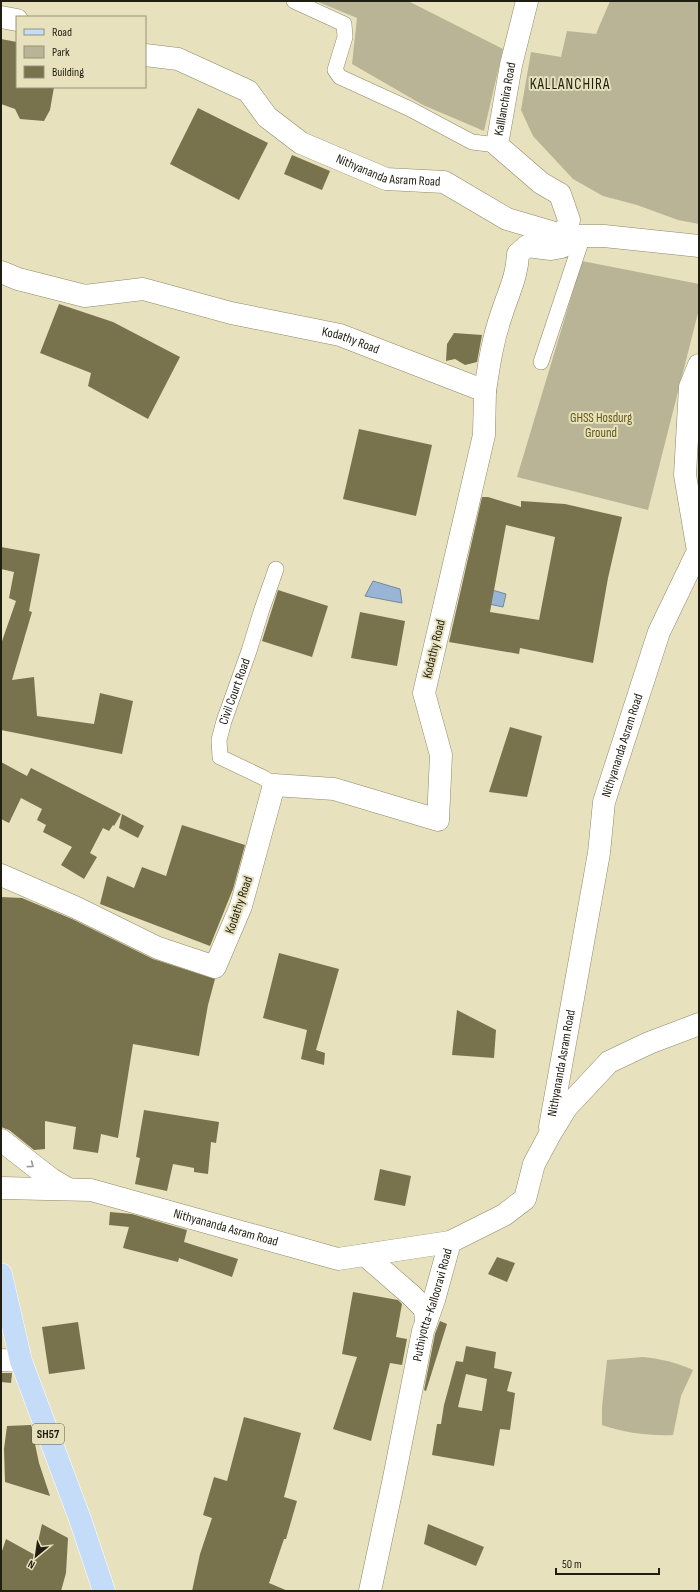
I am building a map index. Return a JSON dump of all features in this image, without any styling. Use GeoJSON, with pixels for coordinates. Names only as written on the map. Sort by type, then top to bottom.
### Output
{"type":"FeatureCollection","features":[{"type":"Feature","properties":{"kind":"main road","name":"SH57"},"geometry":{"type":"LineString","coordinates":[[1,1274],[11,1361],[80,1519],[104,1591]]}},
{"type":"Feature","properties":{"kind":"street"},"geometry":{"type":"LineString","coordinates":[[294,1],[344,24],[345,37],[335,70],[340,77],[410,109],[472,142],[497,145]]}},
{"type":"Feature","properties":{"kind":"street","name":"Kalllanchira Road"},"geometry":{"type":"LineString","coordinates":[[526,1],[497,145],[541,183],[560,194],[574,236]]}},
{"type":"Feature","properties":{"kind":"street"},"geometry":{"type":"LineString","coordinates":[[1,17],[16,20]]}},
{"type":"Feature","properties":{"kind":"street","name":"Nithyananda Asram Road"},"geometry":{"type":"LineString","coordinates":[[146,55],[178,59],[248,91],[267,117],[300,143],[386,179],[444,182],[507,219],[574,236],[604,236],[699,246]]}},
{"type":"Feature","properties":{"kind":"street"},"geometry":{"type":"LineString","coordinates":[[541,362],[574,236]]}},
{"type":"Feature","properties":{"kind":"street"},"geometry":{"type":"LineString","coordinates":[[485,391],[491,354],[502,313],[517,270],[518,254],[527,246],[551,249],[562,247],[574,236]]}},
{"type":"Feature","properties":{"kind":"street","name":"Kodathy Road"},"geometry":{"type":"LineString","coordinates":[[1,272],[18,279],[85,296],[143,289],[232,313],[340,334],[485,391],[484,435],[424,693],[441,755],[438,820],[334,789],[274,785],[241,906],[214,967],[158,948],[76,908],[1,875]]}},
{"type":"Feature","properties":{"kind":"street","name":"Nithyananda Asram Road"},"geometry":{"type":"LineString","coordinates":[[549,1136],[599,853],[604,802],[659,632],[698,551],[685,475],[690,387],[699,365]]}},
{"type":"Feature","properties":{"kind":"street","name":"Civil Court Road"},"geometry":{"type":"LineString","coordinates":[[274,785],[264,778],[220,758],[219,740],[224,721],[250,651],[261,612],[276,569]]}},
{"type":"Feature","properties":{"kind":"street","name":"Puthiyotta-Kallooravi Road"},"geometry":{"type":"LineString","coordinates":[[370,1591],[393,1483],[413,1376],[426,1322],[450,1242],[504,1215],[525,1199],[534,1164],[566,1108],[609,1062],[649,1043],[699,1024]]}},
{"type":"Feature","properties":{"kind":"street"},"geometry":{"type":"LineString","coordinates":[[1,1140],[50,1179],[68,1189]]}},
{"type":"Feature","properties":{"kind":"street","name":"Nithyananda Asram Road"},"geometry":{"type":"LineString","coordinates":[[1,1188],[91,1190],[338,1259],[450,1242]]}},
{"type":"Feature","properties":{"kind":"street"},"geometry":{"type":"LineString","coordinates":[[365,1255],[425,1309],[426,1322]]}},
{"type":"Feature","properties":{"kind":"green space"},"geometry":{"type":"Polygon","coordinates":[[[316,1],[408,1],[503,49],[484,131],[423,105],[352,64],[357,18],[316,1]]]}},
{"type":"Feature","properties":{"kind":"green space"},"geometry":{"type":"Polygon","coordinates":[[[610,1],[699,1],[699,224],[678,220],[637,205],[603,196],[573,179],[533,136],[521,110],[531,52],[561,57],[567,31],[596,34],[610,1]]]}},
{"type":"Feature","properties":{"kind":"green space","name":"GHSS Hosdurg Ground"},"geometry":{"type":"Polygon","coordinates":[[[582,261],[699,284],[699,309],[648,510],[517,477],[582,261]]]}},
{"type":"Feature","properties":{"kind":"green space"},"geometry":{"type":"Polygon","coordinates":[[[643,1357],[668,1361],[693,1370],[681,1396],[673,1435],[637,1433],[602,1425],[602,1407],[607,1360],[643,1357]]]}},
{"type":"Feature","properties":{"kind":"water"},"geometry":{"type":"Polygon","coordinates":[[[373,581],[400,589],[402,603],[365,596],[373,581]]]}},
{"type":"Feature","properties":{"kind":"water"},"geometry":{"type":"Polygon","coordinates":[[[468,583],[506,594],[503,607],[465,599],[468,583]]]}},
{"type":"Feature","properties":{"kind":"building"},"geometry":{"type":"Polygon","coordinates":[[[1,39],[16,42],[16,88],[54,88],[50,110],[44,121],[20,119],[15,109],[1,104],[1,39]]]}},
{"type":"Feature","properties":{"kind":"building"},"geometry":{"type":"Polygon","coordinates":[[[198,108],[268,143],[239,200],[170,164],[198,108]]]}},
{"type":"Feature","properties":{"kind":"building"},"geometry":{"type":"Polygon","coordinates":[[[292,155],[330,171],[322,190],[284,174],[292,155]]]}},
{"type":"Feature","properties":{"kind":"building"},"geometry":{"type":"Polygon","coordinates":[[[59,304],[113,322],[180,357],[148,419],[88,386],[91,373],[40,353],[59,304]]]}},
{"type":"Feature","properties":{"kind":"building"},"geometry":{"type":"Polygon","coordinates":[[[454,333],[482,335],[477,362],[465,365],[455,359],[446,361],[447,344],[454,333]]]}},
{"type":"Feature","properties":{"kind":"building"},"geometry":{"type":"Polygon","coordinates":[[[359,429],[432,445],[416,516],[343,499],[359,429]]]}},
{"type":"Feature","properties":{"kind":"building"},"geometry":{"type":"Polygon","coordinates":[[[482,497],[488,497],[521,507],[521,501],[565,504],[622,517],[608,578],[593,663],[520,648],[519,654],[449,642],[482,497]],[[506,525],[490,612],[539,620],[555,537],[506,525]]]}},
{"type":"Feature","properties":{"kind":"building"},"geometry":{"type":"Polygon","coordinates":[[[1,547],[40,554],[29,611],[32,612],[12,680],[34,677],[37,716],[94,724],[100,693],[133,701],[122,754],[1,730],[1,644],[16,601],[9,598],[14,572],[1,569],[1,547]]]}},
{"type":"Feature","properties":{"kind":"building"},"geometry":{"type":"Polygon","coordinates":[[[278,590],[328,606],[312,657],[262,641],[278,590]]]}},
{"type":"Feature","properties":{"kind":"building"},"geometry":{"type":"Polygon","coordinates":[[[360,612],[405,621],[397,666],[351,658],[360,612]]]}},
{"type":"Feature","properties":{"kind":"building"},"geometry":{"type":"Polygon","coordinates":[[[510,727],[542,736],[527,797],[489,792],[510,727]]]}},
{"type":"Feature","properties":{"kind":"building"},"geometry":{"type":"Polygon","coordinates":[[[1,762],[27,776],[31,768],[121,814],[114,826],[113,825],[109,831],[103,828],[90,853],[97,857],[84,879],[61,865],[72,847],[43,832],[46,825],[37,820],[42,809],[21,798],[9,823],[1,819],[1,762]]]}},
{"type":"Feature","properties":{"kind":"building"},"geometry":{"type":"Polygon","coordinates":[[[122,814],[144,826],[138,838],[119,828],[122,814]]]}},
{"type":"Feature","properties":{"kind":"building"},"geometry":{"type":"Polygon","coordinates":[[[182,825],[245,845],[233,889],[210,946],[100,904],[107,876],[134,888],[142,867],[166,876],[182,825]]]}},
{"type":"Feature","properties":{"kind":"building"},"geometry":{"type":"Polygon","coordinates":[[[1,897],[22,898],[72,919],[153,959],[215,979],[208,1005],[199,1056],[133,1044],[118,1138],[101,1134],[98,1153],[73,1149],[76,1127],[45,1121],[45,1149],[34,1150],[9,1130],[1,1127],[1,897]]]}},
{"type":"Feature","properties":{"kind":"building"},"geometry":{"type":"Polygon","coordinates":[[[279,953],[339,969],[316,1050],[325,1053],[324,1065],[301,1059],[307,1030],[263,1018],[279,953]]]}},
{"type":"Feature","properties":{"kind":"building"},"geometry":{"type":"Polygon","coordinates":[[[457,1010],[496,1030],[494,1058],[452,1055],[457,1010]]]}},
{"type":"Feature","properties":{"kind":"building"},"geometry":{"type":"Polygon","coordinates":[[[144,1110],[219,1122],[216,1143],[211,1142],[208,1174],[194,1172],[194,1168],[173,1164],[167,1191],[135,1184],[140,1158],[136,1157],[144,1110]]]}},
{"type":"Feature","properties":{"kind":"building"},"geometry":{"type":"Polygon","coordinates":[[[380,1169],[411,1176],[405,1206],[374,1200],[380,1169]]]}},
{"type":"Feature","properties":{"kind":"building"},"geometry":{"type":"Polygon","coordinates":[[[110,1212],[132,1214],[187,1230],[184,1242],[238,1259],[232,1277],[179,1258],[178,1262],[123,1248],[129,1227],[109,1225],[110,1212]]]}},
{"type":"Feature","properties":{"kind":"building"},"geometry":{"type":"Polygon","coordinates":[[[497,1257],[515,1263],[507,1282],[488,1274],[497,1257]]]}},
{"type":"Feature","properties":{"kind":"building"},"geometry":{"type":"Polygon","coordinates":[[[353,1292],[398,1300],[402,1304],[396,1337],[407,1339],[402,1365],[390,1363],[371,1441],[333,1429],[357,1357],[342,1354],[353,1292]]]}},
{"type":"Feature","properties":{"kind":"building"},"geometry":{"type":"Polygon","coordinates":[[[440,1321],[447,1324],[426,1391],[424,1390],[435,1334],[440,1321]]]}},
{"type":"Feature","properties":{"kind":"building"},"geometry":{"type":"Polygon","coordinates":[[[78,1322],[85,1369],[49,1374],[42,1327],[78,1322]]]}},
{"type":"Feature","properties":{"kind":"building"},"geometry":{"type":"Polygon","coordinates":[[[466,1346],[496,1352],[494,1368],[512,1372],[507,1391],[515,1393],[510,1430],[500,1429],[494,1466],[432,1455],[437,1424],[441,1424],[444,1405],[456,1361],[463,1362],[466,1346]],[[466,1374],[458,1407],[482,1411],[487,1379],[466,1374]]]}},
{"type":"Feature","properties":{"kind":"building"},"geometry":{"type":"Polygon","coordinates":[[[1,1373],[12,1373],[11,1383],[1,1382],[1,1373]]]}},
{"type":"Feature","properties":{"kind":"building"},"geometry":{"type":"Polygon","coordinates":[[[244,1417],[301,1433],[284,1497],[297,1501],[286,1539],[284,1539],[269,1583],[288,1591],[192,1591],[200,1554],[212,1518],[203,1515],[214,1477],[227,1481],[244,1417]]]}},
{"type":"Feature","properties":{"kind":"building"},"geometry":{"type":"Polygon","coordinates":[[[31,1425],[39,1463],[50,1496],[5,1482],[4,1449],[7,1426],[31,1425]]]}},
{"type":"Feature","properties":{"kind":"building"},"geometry":{"type":"Polygon","coordinates":[[[42,1524],[68,1538],[66,1573],[61,1591],[1,1591],[1,1554],[6,1539],[35,1555],[42,1524]]]}},
{"type":"Feature","properties":{"kind":"building"},"geometry":{"type":"Polygon","coordinates":[[[428,1524],[484,1547],[476,1566],[424,1544],[428,1524]]]}},
{"type":"Feature","properties":{"kind":"district","name":"KALLANCHIRA"},"geometry":{"type":"Point","coordinates":[570,84]}}]}
